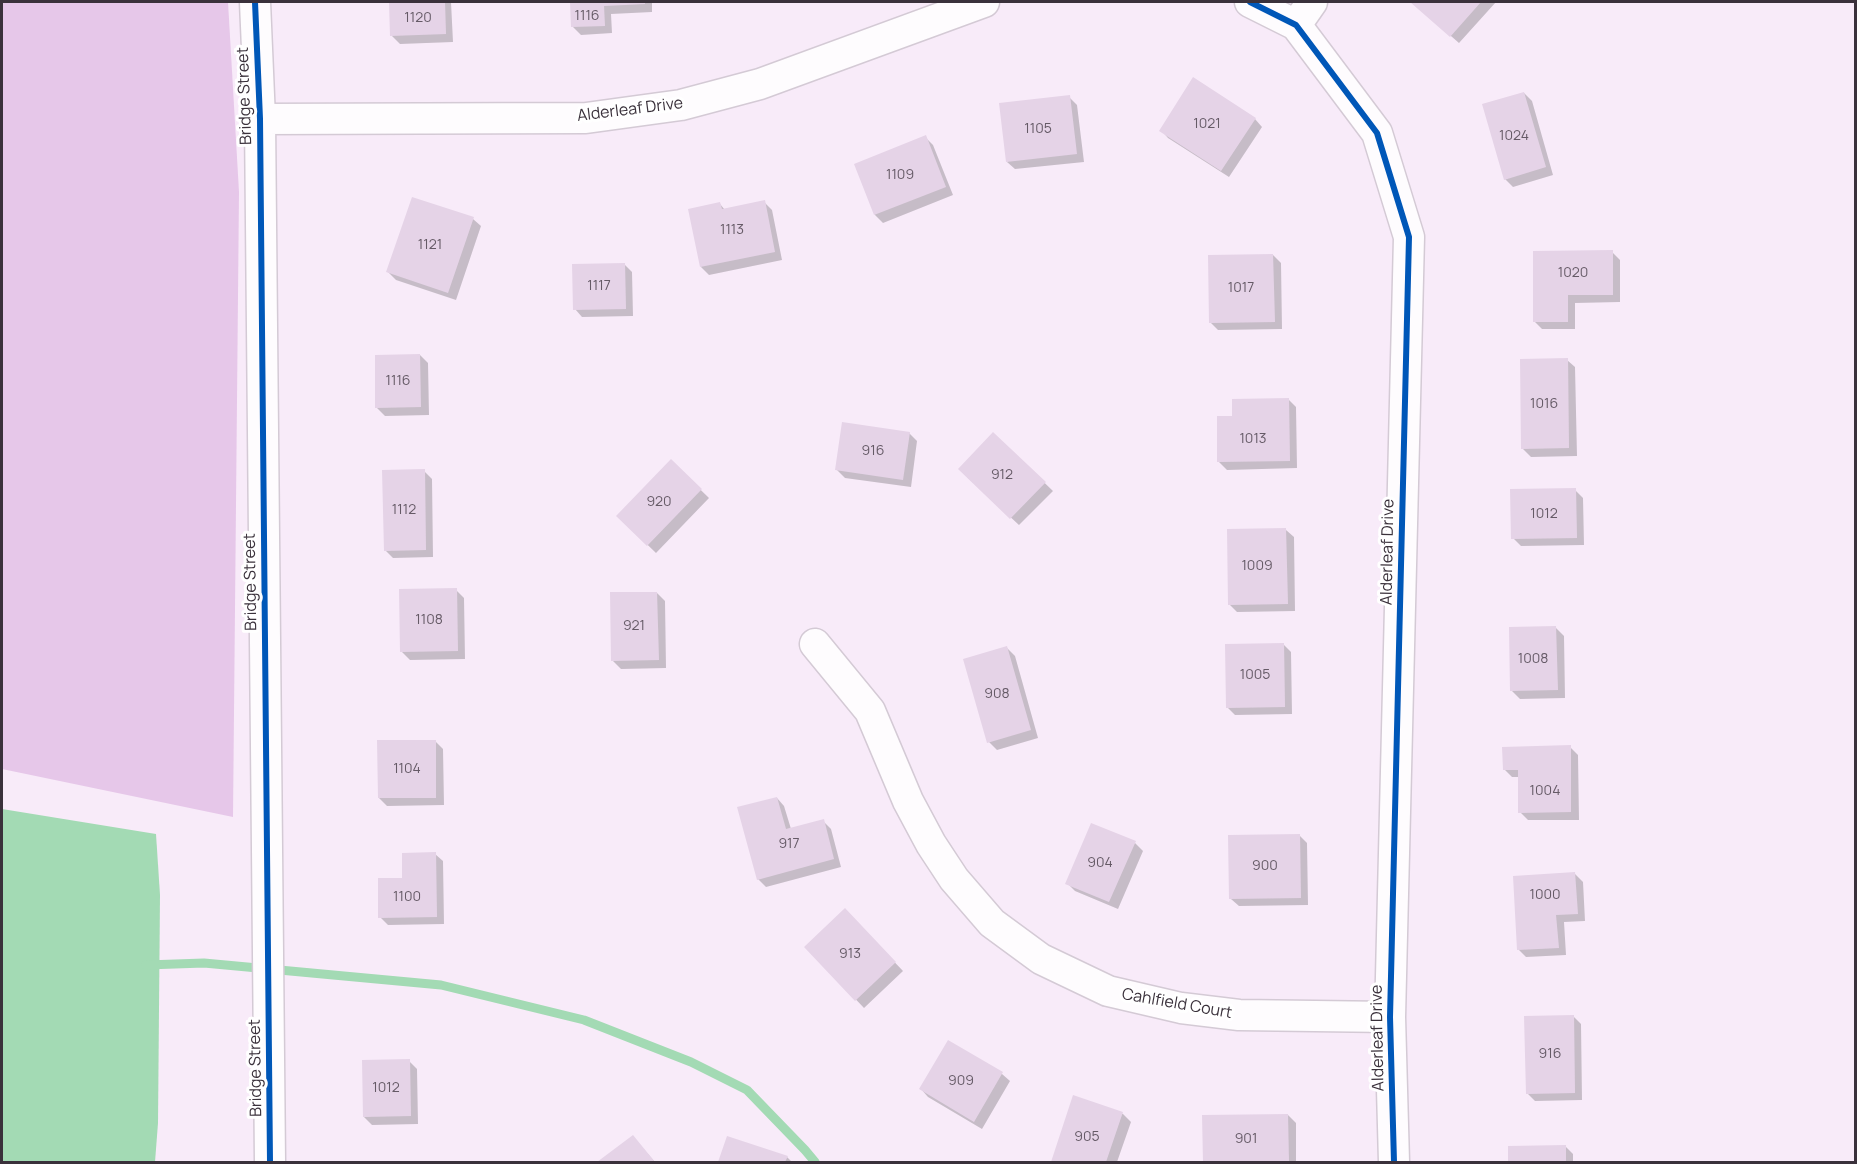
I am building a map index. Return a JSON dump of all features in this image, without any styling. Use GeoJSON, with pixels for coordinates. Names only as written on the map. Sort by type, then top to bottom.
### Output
{"type":"FeatureCollection","features":[{"type":"Feature","properties":{"kind":"street","name":"Bridge Street"},"geometry":{"type":"LineString","coordinates":[[255,2],[260,120],[270,1162]]}},
{"type":"Feature","properties":{"kind":"street","name":"Alderleaf Drive"},"geometry":{"type":"LineString","coordinates":[[260,120],[586,118],[681,105],[760,84],[984,2]]}},
{"type":"Feature","properties":{"kind":"street","name":"Alderleaf Drive"},"geometry":{"type":"LineString","coordinates":[[1250,2],[1304,13],[1377,133],[1409,237],[1390,1017],[1394,1162]]}},
{"type":"Feature","properties":{"kind":"street","name":"Cahlfield Court"},"geometry":{"type":"LineString","coordinates":[[815,644],[870,711],[908,801],[931,844],[954,879],[992,923],[1041,959],[1108,991],[1181,1008],[1239,1015],[1390,1017]]}},
{"type":"Feature","properties":{"kind":"shaded area"},"geometry":{"type":"Polygon","coordinates":[[[2,2],[228,2],[239,192],[233,817],[2,769],[2,2]]]}},
{"type":"Feature","properties":{"kind":"shaded area"},"geometry":{"type":"Polygon","coordinates":[[[2,809],[156,834],[160,895],[158,1123],[155,1162],[2,1162],[2,809]]]}},
{"type":"Feature","properties":{"kind":"building"},"geometry":{"type":"Polygon","coordinates":[[[389,2],[445,2],[446,34],[390,36],[389,2]]]}},
{"type":"Feature","properties":{"kind":"building"},"geometry":{"type":"Polygon","coordinates":[[[570,2],[645,2],[645,4],[604,6],[605,26],[571,27],[570,2]]]}},
{"type":"Feature","properties":{"kind":"building"},"geometry":{"type":"Polygon","coordinates":[[[1410,2],[1481,2],[1450,37],[1410,2]]]}},
{"type":"Feature","properties":{"kind":"building"},"geometry":{"type":"Polygon","coordinates":[[[1193,77],[1256,118],[1221,171],[1159,131],[1193,77]]]}},
{"type":"Feature","properties":{"kind":"building"},"geometry":{"type":"Polygon","coordinates":[[[1524,92],[1546,167],[1504,180],[1482,104],[1524,92]]]}},
{"type":"Feature","properties":{"kind":"building"},"geometry":{"type":"Polygon","coordinates":[[[1070,95],[1077,154],[1006,162],[999,103],[1070,95]]]}},
{"type":"Feature","properties":{"kind":"building"},"geometry":{"type":"Polygon","coordinates":[[[926,135],[946,187],[874,215],[854,164],[926,135]]]}},
{"type":"Feature","properties":{"kind":"building"},"geometry":{"type":"Polygon","coordinates":[[[412,197],[474,217],[448,293],[386,272],[412,197]]]}},
{"type":"Feature","properties":{"kind":"building"},"geometry":{"type":"Polygon","coordinates":[[[765,200],[775,252],[700,267],[688,209],[720,202],[722,209],[765,200]]]}},
{"type":"Feature","properties":{"kind":"building"},"geometry":{"type":"Polygon","coordinates":[[[1613,250],[1613,295],[1568,295],[1568,322],[1533,322],[1533,251],[1613,250]]]}},
{"type":"Feature","properties":{"kind":"building"},"geometry":{"type":"Polygon","coordinates":[[[1273,254],[1275,322],[1209,323],[1208,255],[1273,254]]]}},
{"type":"Feature","properties":{"kind":"building"},"geometry":{"type":"Polygon","coordinates":[[[625,263],[626,309],[573,310],[572,264],[625,263]]]}},
{"type":"Feature","properties":{"kind":"building"},"geometry":{"type":"Polygon","coordinates":[[[420,354],[421,407],[375,408],[375,355],[420,354]]]}},
{"type":"Feature","properties":{"kind":"building"},"geometry":{"type":"Polygon","coordinates":[[[1568,358],[1569,448],[1521,449],[1520,359],[1568,358]]]}},
{"type":"Feature","properties":{"kind":"building"},"geometry":{"type":"Polygon","coordinates":[[[1289,398],[1290,461],[1217,462],[1217,416],[1232,416],[1232,399],[1289,398]]]}},
{"type":"Feature","properties":{"kind":"building"},"geometry":{"type":"Polygon","coordinates":[[[842,422],[910,432],[903,480],[835,470],[842,422]]]}},
{"type":"Feature","properties":{"kind":"building"},"geometry":{"type":"Polygon","coordinates":[[[993,432],[1046,482],[1010,519],[958,469],[993,432]]]}},
{"type":"Feature","properties":{"kind":"building"},"geometry":{"type":"Polygon","coordinates":[[[671,459],[702,489],[647,546],[616,516],[671,459]]]}},
{"type":"Feature","properties":{"kind":"building"},"geometry":{"type":"Polygon","coordinates":[[[425,469],[426,550],[384,551],[382,470],[425,469]]]}},
{"type":"Feature","properties":{"kind":"building"},"geometry":{"type":"Polygon","coordinates":[[[1576,488],[1577,538],[1511,539],[1510,489],[1576,488]]]}},
{"type":"Feature","properties":{"kind":"building"},"geometry":{"type":"Polygon","coordinates":[[[1286,528],[1288,604],[1228,605],[1227,529],[1286,528]]]}},
{"type":"Feature","properties":{"kind":"building"},"geometry":{"type":"Polygon","coordinates":[[[457,588],[458,651],[400,652],[399,589],[457,588]]]}},
{"type":"Feature","properties":{"kind":"building"},"geometry":{"type":"Polygon","coordinates":[[[610,592],[657,592],[659,660],[611,661],[610,592]]]}},
{"type":"Feature","properties":{"kind":"building"},"geometry":{"type":"Polygon","coordinates":[[[1556,626],[1558,690],[1510,691],[1509,627],[1556,626]]]}},
{"type":"Feature","properties":{"kind":"building"},"geometry":{"type":"Polygon","coordinates":[[[1284,643],[1285,707],[1226,708],[1225,644],[1284,643]]]}},
{"type":"Feature","properties":{"kind":"building"},"geometry":{"type":"Polygon","coordinates":[[[1007,646],[1031,730],[987,743],[963,659],[1007,646]]]}},
{"type":"Feature","properties":{"kind":"building"},"geometry":{"type":"Polygon","coordinates":[[[377,740],[436,740],[436,798],[378,798],[377,740]]]}},
{"type":"Feature","properties":{"kind":"building"},"geometry":{"type":"Polygon","coordinates":[[[1571,745],[1571,812],[1518,813],[1518,770],[1503,770],[1502,747],[1571,745]]]}},
{"type":"Feature","properties":{"kind":"building"},"geometry":{"type":"Polygon","coordinates":[[[777,797],[786,829],[824,819],[834,859],[757,880],[737,807],[777,797]]]}},
{"type":"Feature","properties":{"kind":"building"},"geometry":{"type":"Polygon","coordinates":[[[1091,823],[1136,841],[1109,902],[1065,884],[1091,823]]]}},
{"type":"Feature","properties":{"kind":"building"},"geometry":{"type":"Polygon","coordinates":[[[1300,834],[1301,898],[1229,899],[1228,835],[1300,834]]]}},
{"type":"Feature","properties":{"kind":"building"},"geometry":{"type":"Polygon","coordinates":[[[436,852],[437,917],[378,918],[378,878],[402,878],[402,853],[436,852]]]}},
{"type":"Feature","properties":{"kind":"building"},"geometry":{"type":"Polygon","coordinates":[[[1575,872],[1578,914],[1556,915],[1559,948],[1517,950],[1513,876],[1575,872]]]}},
{"type":"Feature","properties":{"kind":"building"},"geometry":{"type":"Polygon","coordinates":[[[845,908],[896,962],[855,1001],[804,947],[845,908]]]}},
{"type":"Feature","properties":{"kind":"building"},"geometry":{"type":"Polygon","coordinates":[[[1574,1015],[1575,1093],[1526,1094],[1524,1016],[1574,1015]]]}},
{"type":"Feature","properties":{"kind":"building"},"geometry":{"type":"Polygon","coordinates":[[[948,1040],[1003,1072],[974,1122],[919,1089],[948,1040]]]}},
{"type":"Feature","properties":{"kind":"building"},"geometry":{"type":"Polygon","coordinates":[[[410,1059],[411,1116],[363,1117],[362,1060],[410,1059]]]}},
{"type":"Feature","properties":{"kind":"building"},"geometry":{"type":"Polygon","coordinates":[[[1073,1095],[1123,1112],[1106,1162],[1051,1162],[1073,1095]]]}},
{"type":"Feature","properties":{"kind":"building"},"geometry":{"type":"Polygon","coordinates":[[[1288,1114],[1289,1162],[1203,1162],[1202,1115],[1288,1114]]]}},
{"type":"Feature","properties":{"kind":"building"},"geometry":{"type":"Polygon","coordinates":[[[633,1135],[655,1162],[597,1162],[633,1135]]]}},
{"type":"Feature","properties":{"kind":"building"},"geometry":{"type":"Polygon","coordinates":[[[727,1136],[788,1156],[785,1162],[718,1162],[727,1136]]]}},
{"type":"Feature","properties":{"kind":"building"},"geometry":{"type":"Polygon","coordinates":[[[1566,1145],[1566,1162],[1508,1162],[1508,1146],[1566,1145]]]}},
{"type":"Feature","properties":{"kind":"waterway"},"geometry":{"type":"LineString","coordinates":[[146,965],[204,963],[441,985],[584,1020],[691,1062],[747,1090],[815,1162]]}},
{"type":"Feature","properties":{"kind":"cycle path"},"geometry":{"type":"LineString","coordinates":[[255,2],[260,119],[270,1162]]}},
{"type":"Feature","properties":{"kind":"cycle path"},"geometry":{"type":"LineString","coordinates":[[1250,2],[1296,25],[1377,133],[1409,237],[1390,1017],[1394,1162]]}}]}
